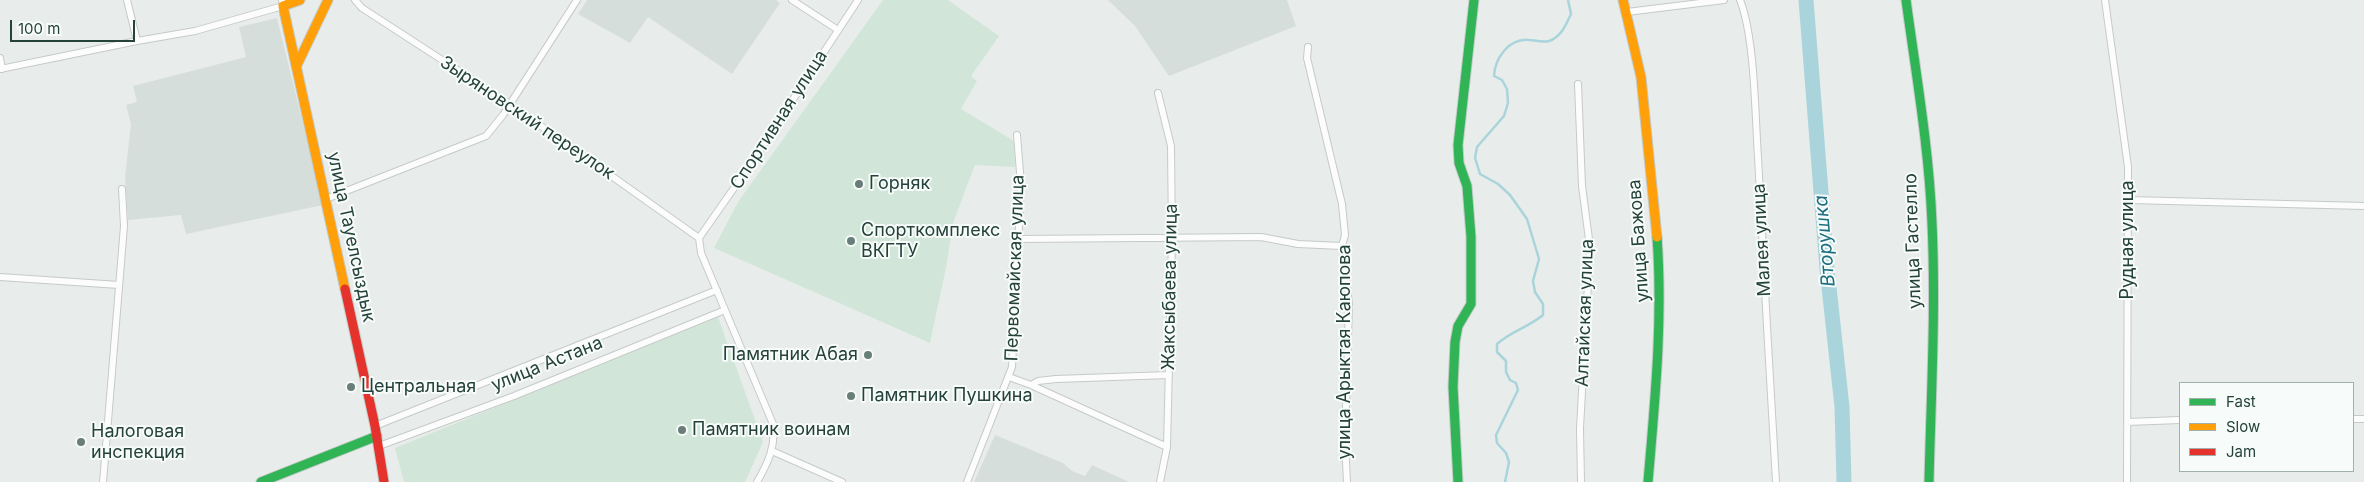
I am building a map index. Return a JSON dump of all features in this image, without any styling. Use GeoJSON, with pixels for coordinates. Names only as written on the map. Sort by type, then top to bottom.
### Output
{"type":"FeatureCollection","features":[{"type":"Feature","properties":{"kind":"street"},"geometry":{"type":"LineString","coordinates":[[127,0],[137,41]]}},
{"type":"Feature","properties":{"kind":"street"},"geometry":{"type":"LineString","coordinates":[[0,58],[1,69],[195,31],[283,3],[300,0]]}},
{"type":"Feature","properties":{"kind":"street"},"geometry":{"type":"LineString","coordinates":[[297,65],[328,0]]}},
{"type":"Feature","properties":{"kind":"street","name":"Зыряновский переулок"},"geometry":{"type":"LineString","coordinates":[[355,0],[362,8],[510,104],[699,238]]}},
{"type":"Feature","properties":{"kind":"street"},"geometry":{"type":"LineString","coordinates":[[326,199],[486,136],[510,104],[577,0]]}},
{"type":"Feature","properties":{"kind":"street"},"geometry":{"type":"LineString","coordinates":[[792,0],[838,30]]}},
{"type":"Feature","properties":{"kind":"street","name":"Спортивная улица"},"geometry":{"type":"LineString","coordinates":[[699,238],[858,0]]}},
{"type":"Feature","properties":{"kind":"street"},"geometry":{"type":"LineString","coordinates":[[1458,482],[1453,387],[1455,342],[1458,326],[1471,304],[1471,237],[1467,186],[1459,163],[1458,145],[1474,0]]}},
{"type":"Feature","properties":{"kind":"street","name":"улица Бажова"},"geometry":{"type":"LineString","coordinates":[[1623,0],[1635,38],[1644,90],[1655,214],[1660,305],[1657,388],[1648,482]]}},
{"type":"Feature","properties":{"kind":"street"},"geometry":{"type":"LineString","coordinates":[[1627,12],[1691,2],[1724,0]]}},
{"type":"Feature","properties":{"kind":"street","name":"Малея улица"},"geometry":{"type":"LineString","coordinates":[[1740,0],[1744,10],[1751,57],[1757,136],[1776,482]]}},
{"type":"Feature","properties":{"kind":"street","name":"улица Гастелло"},"geometry":{"type":"LineString","coordinates":[[1906,0],[1927,164],[1932,221],[1933,283],[1929,482]]}},
{"type":"Feature","properties":{"kind":"street","name":"Рудная улица"},"geometry":{"type":"LineString","coordinates":[[2105,0],[2128,167],[2127,482]]}},
{"type":"Feature","properties":{"kind":"street","name":"улица Тауелсыздык"},"geometry":{"type":"LineString","coordinates":[[283,3],[375,426],[384,482]]}},
{"type":"Feature","properties":{"kind":"street","name":"улица Арыктая Каюпова"},"geometry":{"type":"LineString","coordinates":[[1308,47],[1307,58],[1342,204],[1345,235],[1342,246],[1349,304],[1345,442],[1347,482]]}},
{"type":"Feature","properties":{"kind":"street","name":"Алтайская улица"},"geometry":{"type":"LineString","coordinates":[[1578,84],[1582,186],[1590,247],[1580,428],[1580,482]]}},
{"type":"Feature","properties":{"kind":"street","name":"Жаксыбаева улица"},"geometry":{"type":"LineString","coordinates":[[1158,94],[1170,146],[1172,239],[1167,447],[1160,482]]}},
{"type":"Feature","properties":{"kind":"street","name":"Первомайская улица"},"geometry":{"type":"LineString","coordinates":[[967,482],[1012,367],[1021,186],[1017,135]]}},
{"type":"Feature","properties":{"kind":"street"},"geometry":{"type":"LineString","coordinates":[[103,482],[124,226],[122,189]]}},
{"type":"Feature","properties":{"kind":"street"},"geometry":{"type":"LineString","coordinates":[[2129,200],[2364,206]]}},
{"type":"Feature","properties":{"kind":"street"},"geometry":{"type":"LineString","coordinates":[[1018,239],[1261,237],[1298,244],[1342,246]]}},
{"type":"Feature","properties":{"kind":"street"},"geometry":{"type":"LineString","coordinates":[[699,238],[701,253],[718,290],[772,424],[774,436],[772,451],[758,482]]}},
{"type":"Feature","properties":{"kind":"street"},"geometry":{"type":"LineString","coordinates":[[0,277],[119,285]]}},
{"type":"Feature","properties":{"kind":"street","name":"улица Астана"},"geometry":{"type":"LineString","coordinates":[[375,426],[718,290]]}},
{"type":"Feature","properties":{"kind":"street","name":"улица Астана"},"geometry":{"type":"LineString","coordinates":[[379,446],[514,396],[725,310]]}},
{"type":"Feature","properties":{"kind":"street"},"geometry":{"type":"LineString","coordinates":[[1032,385],[1038,381],[1056,379],[1169,375]]}},
{"type":"Feature","properties":{"kind":"street"},"geometry":{"type":"LineString","coordinates":[[1009,376],[1167,447]]}},
{"type":"Feature","properties":{"kind":"street"},"geometry":{"type":"LineString","coordinates":[[2127,422],[2179,420]]}},
{"type":"Feature","properties":{"kind":"street"},"geometry":{"type":"LineString","coordinates":[[261,482],[377,436]]}},
{"type":"Feature","properties":{"kind":"street"},"geometry":{"type":"LineString","coordinates":[[772,451],[842,482]]}},
{"type":"Feature","properties":{"kind":"shaded area"},"geometry":{"type":"Polygon","coordinates":[[[587,0],[776,0],[780,3],[732,74],[648,17],[630,43],[578,14],[587,0]]]}},
{"type":"Feature","properties":{"kind":"shaded area"},"geometry":{"type":"Polygon","coordinates":[[[1108,0],[1287,0],[1296,26],[1169,76],[1135,26],[1108,0]]]}},
{"type":"Feature","properties":{"kind":"shaded area"},"geometry":{"type":"Polygon","coordinates":[[[277,18],[323,205],[186,234],[181,215],[128,220],[125,177],[131,124],[126,105],[137,102],[133,86],[246,57],[239,27],[277,18]]]}},
{"type":"Feature","properties":{"kind":"shaded area"},"geometry":{"type":"Polygon","coordinates":[[[995,435],[1063,463],[1072,471],[1085,476],[1092,465],[1129,482],[974,482],[995,435]]]}},
{"type":"Feature","properties":{"kind":"green space","name":"Горняк"},"geometry":{"type":"Polygon","coordinates":[[[883,0],[948,0],[999,36],[971,76],[977,81],[961,109],[1014,141],[1015,167],[975,165],[953,223],[946,268],[930,343],[714,248],[738,202],[883,0]]]}},
{"type":"Feature","properties":{"kind":"green space"},"geometry":{"type":"Polygon","coordinates":[[[718,317],[763,442],[745,482],[404,482],[395,448],[718,317]]]}},
{"type":"Feature","properties":{"kind":"waterway"},"geometry":{"type":"LineString","coordinates":[[1505,482],[1509,462],[1506,453],[1497,443],[1496,435],[1518,390],[1516,383],[1510,380],[1506,372],[1506,361],[1497,352],[1497,344],[1543,315],[1543,304],[1535,292],[1533,281],[1539,259],[1527,219],[1510,195],[1498,184],[1480,174],[1475,158],[1477,147],[1504,116],[1508,103],[1507,89],[1502,80],[1494,76],[1500,56],[1504,50],[1515,42],[1522,40],[1546,42],[1557,37],[1571,14],[1568,0]]}},
{"type":"Feature","properties":{"kind":"waterway","name":"Вторушка"},"geometry":{"type":"LineString","coordinates":[[1806,0],[1827,269],[1842,407],[1844,482]]}},
{"type":"Feature","properties":{"kind":"traffic: fast"},"geometry":{"type":"LineString","coordinates":[[1458,482],[1453,387],[1455,342],[1458,326],[1471,304],[1471,237],[1467,186],[1459,163],[1458,145],[1474,0]]}},
{"type":"Feature","properties":{"kind":"traffic: fast"},"geometry":{"type":"LineString","coordinates":[[1906,0],[1925,139],[1932,223],[1933,320],[1929,482]]}},
{"type":"Feature","properties":{"kind":"traffic: fast"},"geometry":{"type":"LineString","coordinates":[[1648,482],[1659,329],[1657,237]]}},
{"type":"Feature","properties":{"kind":"traffic: fast"},"geometry":{"type":"LineString","coordinates":[[261,482],[377,436]]}},
{"type":"Feature","properties":{"kind":"traffic: slow"},"geometry":{"type":"LineString","coordinates":[[300,0],[283,6],[345,289]]}},
{"type":"Feature","properties":{"kind":"traffic: slow"},"geometry":{"type":"LineString","coordinates":[[297,65],[328,0]]}},
{"type":"Feature","properties":{"kind":"traffic: slow"},"geometry":{"type":"LineString","coordinates":[[1623,0],[1641,77],[1657,237]]}},
{"type":"Feature","properties":{"kind":"traffic: jam"},"geometry":{"type":"LineString","coordinates":[[345,289],[375,426],[384,482]]}},
{"type":"Feature","properties":{"kind":"place","name":"Горняк"},"geometry":{"type":"Point","coordinates":[859,184]}},
{"type":"Feature","properties":{"kind":"place","name":"Спорткомплекс ВКГТУ"},"geometry":{"type":"Point","coordinates":[851,241]}},
{"type":"Feature","properties":{"kind":"place","name":"Памятник Абая"},"geometry":{"type":"Point","coordinates":[868,355]}},
{"type":"Feature","properties":{"kind":"place","name":"Центральная"},"geometry":{"type":"Point","coordinates":[351,387]}},
{"type":"Feature","properties":{"kind":"place","name":"Памятник Пушкина"},"geometry":{"type":"Point","coordinates":[851,396]}},
{"type":"Feature","properties":{"kind":"place","name":"Памятник воинам"},"geometry":{"type":"Point","coordinates":[682,430]}},
{"type":"Feature","properties":{"kind":"place","name":"Налоговая инспекция"},"geometry":{"type":"Point","coordinates":[81,442]}}]}
